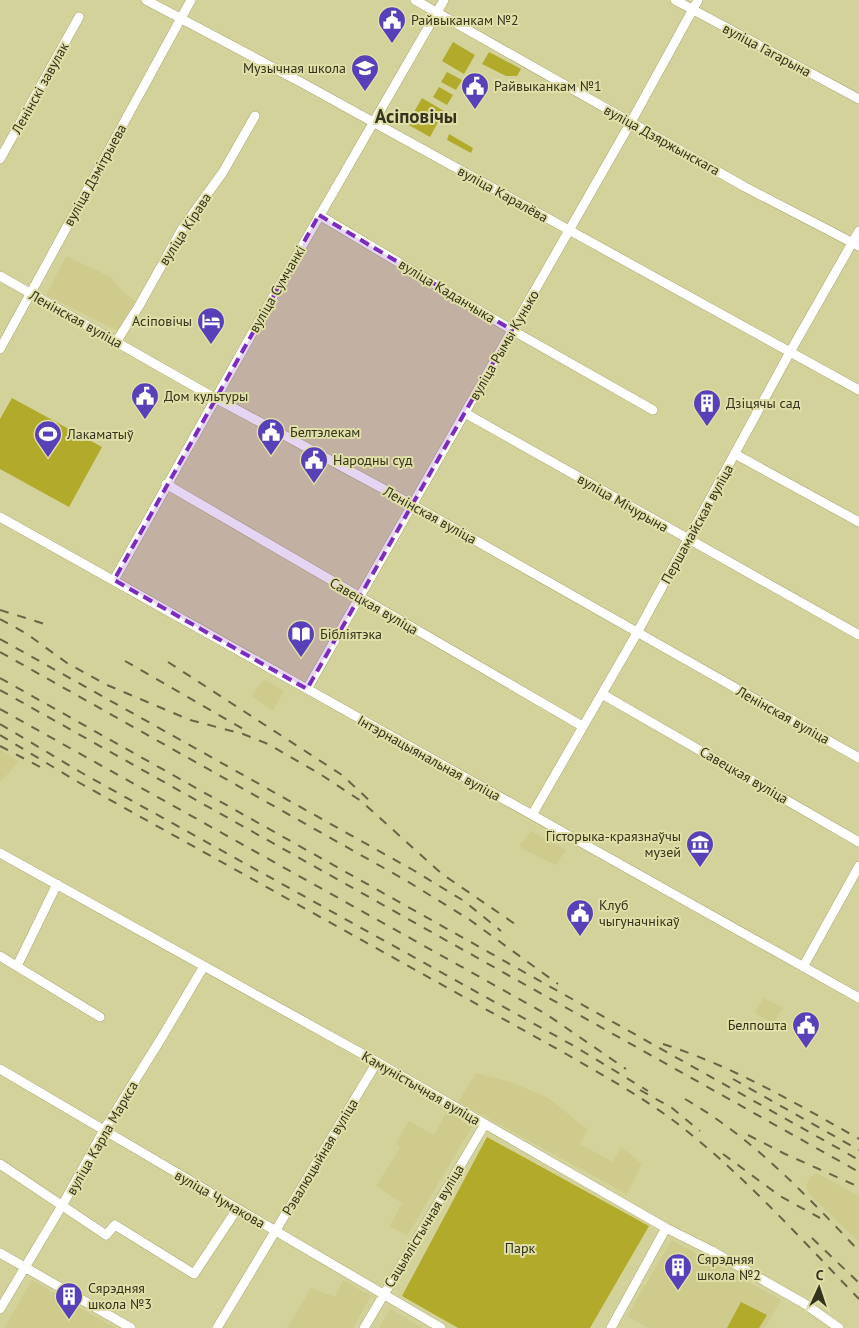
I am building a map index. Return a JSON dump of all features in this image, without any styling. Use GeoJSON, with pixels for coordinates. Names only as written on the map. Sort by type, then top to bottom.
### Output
{"type":"FeatureCollection","features":[{"type":"Feature","properties":{"kind":"street","name":"вуліца Каралёва"},"geometry":{"type":"LineString","coordinates":[[146,0],[306,85],[859,390]]}},
{"type":"Feature","properties":{"kind":"street","name":"вуліца Дзмітрыева"},"geometry":{"type":"LineString","coordinates":[[0,349],[191,0]]}},
{"type":"Feature","properties":{"kind":"street","name":"вуліца Дзяржынскага"},"geometry":{"type":"LineString","coordinates":[[415,0],[745,187],[856,244]]}},
{"type":"Feature","properties":{"kind":"street","name":"вуліца Сумчанкі"},"geometry":{"type":"LineString","coordinates":[[114,580],[166,484],[319,215],[444,0]]}},
{"type":"Feature","properties":{"kind":"street","name":"вуліца Гагарына"},"geometry":{"type":"LineString","coordinates":[[675,0],[859,99]]}},
{"type":"Feature","properties":{"kind":"street","name":"вуліца Рымы Кунько"},"geometry":{"type":"LineString","coordinates":[[307,689],[631,122],[698,0]]}},
{"type":"Feature","properties":{"kind":"street","name":"Ленінскі завулак"},"geometry":{"type":"LineString","coordinates":[[0,159],[79,17]]}},
{"type":"Feature","properties":{"kind":"street","name":"вуліца Кірава"},"geometry":{"type":"LineString","coordinates":[[116,342],[139,306],[182,229],[223,172],[255,116]]}},
{"type":"Feature","properties":{"kind":"street","name":"вуліца Каданчыка"},"geometry":{"type":"LineString","coordinates":[[319,215],[512,330],[654,410]]}},
{"type":"Feature","properties":{"kind":"street","name":"Першамайская вуліца"},"geometry":{"type":"LineString","coordinates":[[532,815],[637,633],[790,352],[856,244],[859,231]]}},
{"type":"Feature","properties":{"kind":"street","name":"Ленінская вуліца"},"geometry":{"type":"LineString","coordinates":[[0,276],[216,398],[413,505],[859,758]]}},
{"type":"Feature","properties":{"kind":"street","name":"вуліца Мічурына"},"geometry":{"type":"LineString","coordinates":[[465,413],[859,635]]}},
{"type":"Feature","properties":{"kind":"street"},"geometry":{"type":"LineString","coordinates":[[736,454],[859,522]]}},
{"type":"Feature","properties":{"kind":"street","name":"Савецкая вуліца"},"geometry":{"type":"LineString","coordinates":[[166,484],[582,726]]}},
{"type":"Feature","properties":{"kind":"street","name":"Інтэрнацыянальная вуліца"},"geometry":{"type":"LineString","coordinates":[[0,517],[859,998]]}},
{"type":"Feature","properties":{"kind":"street","name":"Савецкая вуліца"},"geometry":{"type":"LineString","coordinates":[[602,694],[859,842]]}},
{"type":"Feature","properties":{"kind":"street","name":"Камуністычная вуліца"},"geometry":{"type":"LineString","coordinates":[[0,852],[377,1062],[666,1228],[712,1251],[805,1304],[839,1328]]}},
{"type":"Feature","properties":{"kind":"street"},"geometry":{"type":"LineString","coordinates":[[803,967],[856,877],[859,866]]}},
{"type":"Feature","properties":{"kind":"street"},"geometry":{"type":"LineString","coordinates":[[17,966],[57,884]]}},
{"type":"Feature","properties":{"kind":"street"},"geometry":{"type":"LineString","coordinates":[[0,956],[100,1016]]}},
{"type":"Feature","properties":{"kind":"street","name":"вуліца Карла Маркса"},"geometry":{"type":"LineString","coordinates":[[0,1309],[64,1204],[104,1130],[204,966]]}},
{"type":"Feature","properties":{"kind":"street","name":"Рэвалюцыйная вуліца"},"geometry":{"type":"LineString","coordinates":[[217,1328],[377,1062]]}},
{"type":"Feature","properties":{"kind":"street","name":"вуліца Чумакова"},"geometry":{"type":"LineString","coordinates":[[0,1069],[441,1328]]}},
{"type":"Feature","properties":{"kind":"street","name":"Сацыялістычная вуліца"},"geometry":{"type":"LineString","coordinates":[[364,1328],[485,1124]]}},
{"type":"Feature","properties":{"kind":"street"},"geometry":{"type":"LineString","coordinates":[[0,1164],[64,1204],[106,1235],[115,1225],[194,1274],[237,1209]]}},
{"type":"Feature","properties":{"kind":"street"},"geometry":{"type":"LineString","coordinates":[[611,1328],[666,1228]]}},
{"type":"Feature","properties":{"kind":"street"},"geometry":{"type":"LineString","coordinates":[[0,1252],[131,1328]]}},
{"type":"Feature","properties":{"kind":"highlighted area"},"geometry":{"type":"Polygon","coordinates":[[[319,215],[512,330],[307,689],[114,580],[319,215]]]}},
{"type":"Feature","properties":{"kind":"shaded area"},"geometry":{"type":"Polygon","coordinates":[[[66,256],[111,277],[123,292],[135,301],[118,331],[46,295],[66,256]]]}},
{"type":"Feature","properties":{"kind":"shaded area"},"geometry":{"type":"Polygon","coordinates":[[[264,679],[284,691],[273,711],[252,696],[264,679]]]}},
{"type":"Feature","properties":{"kind":"shaded area"},"geometry":{"type":"Polygon","coordinates":[[[0,749],[19,762],[0,782],[0,749]]]}},
{"type":"Feature","properties":{"kind":"shaded area"},"geometry":{"type":"Polygon","coordinates":[[[531,831],[566,850],[556,865],[522,849],[520,845],[531,831]]]}},
{"type":"Feature","properties":{"kind":"shaded area"},"geometry":{"type":"Polygon","coordinates":[[[764,998],[783,1008],[773,1023],[758,1015],[755,1011],[764,998]]]}},
{"type":"Feature","properties":{"kind":"shaded area"},"geometry":{"type":"Polygon","coordinates":[[[476,1073],[511,1082],[548,1098],[588,1130],[580,1144],[613,1162],[621,1147],[642,1164],[627,1194],[458,1102],[476,1073]]]}},
{"type":"Feature","properties":{"kind":"shaded area"},"geometry":{"type":"Polygon","coordinates":[[[447,1111],[472,1127],[407,1236],[390,1226],[402,1203],[376,1186],[400,1148],[396,1143],[409,1121],[434,1135],[447,1111]]]}},
{"type":"Feature","properties":{"kind":"shaded area"},"geometry":{"type":"Polygon","coordinates":[[[817,1173],[859,1196],[859,1242],[809,1194],[806,1185],[810,1177],[817,1173]]]}},
{"type":"Feature","properties":{"kind":"shaded area"},"geometry":{"type":"Polygon","coordinates":[[[672,1240],[781,1300],[765,1328],[648,1328],[627,1316],[672,1240]]]}},
{"type":"Feature","properties":{"kind":"shaded area"},"geometry":{"type":"Polygon","coordinates":[[[32,1280],[115,1328],[4,1328],[32,1280]]]}},
{"type":"Feature","properties":{"kind":"shaded area"},"geometry":{"type":"Polygon","coordinates":[[[343,1280],[371,1296],[353,1328],[287,1328],[311,1288],[335,1297],[343,1280]]]}},
{"type":"Feature","properties":{"kind":"shaded area"},"geometry":{"type":"Polygon","coordinates":[[[390,1309],[423,1328],[379,1328],[390,1309]]]}},
{"type":"Feature","properties":{"kind":"green space"},"geometry":{"type":"Polygon","coordinates":[[[453,42],[475,55],[464,74],[442,61],[453,42]]]}},
{"type":"Feature","properties":{"kind":"green space"},"geometry":{"type":"Polygon","coordinates":[[[489,52],[521,69],[517,76],[506,76],[482,64],[489,52]]]}},
{"type":"Feature","properties":{"kind":"green space"},"geometry":{"type":"Polygon","coordinates":[[[447,72],[462,80],[456,90],[441,82],[447,72]]]}},
{"type":"Feature","properties":{"kind":"green space"},"geometry":{"type":"Polygon","coordinates":[[[439,87],[453,95],[447,105],[433,97],[439,87]]]}},
{"type":"Feature","properties":{"kind":"green space"},"geometry":{"type":"Polygon","coordinates":[[[422,98],[444,111],[430,137],[407,124],[422,98]]]}},
{"type":"Feature","properties":{"kind":"green space"},"geometry":{"type":"Polygon","coordinates":[[[449,134],[473,148],[471,153],[447,140],[449,134]]]}},
{"type":"Feature","properties":{"kind":"green space","name":"Лакаматыў"},"geometry":{"type":"Polygon","coordinates":[[[12,398],[102,447],[69,507],[0,469],[0,419],[12,398]]]}},
{"type":"Feature","properties":{"kind":"green space","name":"Парк"},"geometry":{"type":"Polygon","coordinates":[[[487,1137],[649,1226],[590,1328],[458,1328],[402,1296],[487,1137]]]}},
{"type":"Feature","properties":{"kind":"green space"},"geometry":{"type":"Polygon","coordinates":[[[741,1302],[767,1315],[759,1328],[727,1328],[741,1302]]]}},
{"type":"Feature","properties":{"kind":"railway"},"geometry":{"type":"LineString","coordinates":[[0,610],[48,625]]}},
{"type":"Feature","properties":{"kind":"railway"},"geometry":{"type":"LineString","coordinates":[[0,619],[27,634],[67,663],[107,685],[190,720],[243,734],[268,744],[320,774],[361,801],[442,874],[515,924]]}},
{"type":"Feature","properties":{"kind":"railway"},"geometry":{"type":"LineString","coordinates":[[0,639],[413,870],[464,901],[501,931]]}},
{"type":"Feature","properties":{"kind":"railway"},"geometry":{"type":"LineString","coordinates":[[0,652],[407,881],[470,920],[558,984]]}},
{"type":"Feature","properties":{"kind":"railway"},"geometry":{"type":"LineString","coordinates":[[125,661],[245,730]]}},
{"type":"Feature","properties":{"kind":"railway"},"geometry":{"type":"LineString","coordinates":[[168,662],[342,775],[371,802]]}},
{"type":"Feature","properties":{"kind":"railway"},"geometry":{"type":"LineString","coordinates":[[0,678],[859,1160]]}},
{"type":"Feature","properties":{"kind":"railway"},"geometry":{"type":"LineString","coordinates":[[0,690],[859,1172]]}},
{"type":"Feature","properties":{"kind":"railway"},"geometry":{"type":"LineString","coordinates":[[0,709],[546,1014],[626,1069]]}},
{"type":"Feature","properties":{"kind":"railway"},"geometry":{"type":"LineString","coordinates":[[0,724],[82,773],[574,1046],[648,1091]]}},
{"type":"Feature","properties":{"kind":"railway"},"geometry":{"type":"LineString","coordinates":[[0,735],[78,782],[568,1055],[652,1105],[703,1144],[749,1186],[859,1299]]}},
{"type":"Feature","properties":{"kind":"railway"},"geometry":{"type":"LineString","coordinates":[[0,746],[44,769]]}},
{"type":"Feature","properties":{"kind":"railway"},"geometry":{"type":"LineString","coordinates":[[663,1044],[739,1074],[859,1139]]}},
{"type":"Feature","properties":{"kind":"railway"},"geometry":{"type":"LineString","coordinates":[[733,1079],[859,1150]]}},
{"type":"Feature","properties":{"kind":"railway"},"geometry":{"type":"LineString","coordinates":[[640,1090],[672,1108],[700,1131]]}},
{"type":"Feature","properties":{"kind":"railway"},"geometry":{"type":"LineString","coordinates":[[685,1099],[710,1114],[756,1149],[799,1189],[859,1251]]}},
{"type":"Feature","properties":{"kind":"railway"},"geometry":{"type":"LineString","coordinates":[[748,1135],[859,1187]]}},
{"type":"Feature","properties":{"kind":"railway"},"geometry":{"type":"LineString","coordinates":[[723,1154],[780,1196],[820,1218]]}},
{"type":"Feature","properties":{"kind":"railway"},"geometry":{"type":"LineString","coordinates":[[812,1238],[859,1283]]}},
{"type":"Feature","properties":{"kind":"place","name":"Райвыканкам №2"},"geometry":{"type":"Point","coordinates":[392,44]}},
{"type":"Feature","properties":{"kind":"place","name":"Музычная школа"},"geometry":{"type":"Point","coordinates":[365,92]}},
{"type":"Feature","properties":{"kind":"place","name":"Райвыканкам №1"},"geometry":{"type":"Point","coordinates":[475,110]}},
{"type":"Feature","properties":{"kind":"place","name":"Асіповічы"},"geometry":{"type":"Point","coordinates":[211,345]}},
{"type":"Feature","properties":{"kind":"place","name":"Дом культуры"},"geometry":{"type":"Point","coordinates":[145,420]}},
{"type":"Feature","properties":{"kind":"place","name":"Дзіцячы сад"},"geometry":{"type":"Point","coordinates":[707,427]}},
{"type":"Feature","properties":{"kind":"place","name":"Белтэлекам"},"geometry":{"type":"Point","coordinates":[271,456]}},
{"type":"Feature","properties":{"kind":"place","name":"Лакаматыў"},"geometry":{"type":"Point","coordinates":[48,458]}},
{"type":"Feature","properties":{"kind":"place","name":"Народны суд"},"geometry":{"type":"Point","coordinates":[314,484]}},
{"type":"Feature","properties":{"kind":"place","name":"Бібліятэка"},"geometry":{"type":"Point","coordinates":[301,658]}},
{"type":"Feature","properties":{"kind":"place","name":"Гісторыка-краязнаўчы музей"},"geometry":{"type":"Point","coordinates":[700,868]}},
{"type":"Feature","properties":{"kind":"place","name":"Клуб чыгуначнікаў"},"geometry":{"type":"Point","coordinates":[580,937]}},
{"type":"Feature","properties":{"kind":"place","name":"Белпошта"},"geometry":{"type":"Point","coordinates":[806,1049]}},
{"type":"Feature","properties":{"kind":"place","name":"Сярэдняя школа №2"},"geometry":{"type":"Point","coordinates":[678,1291]}},
{"type":"Feature","properties":{"kind":"place","name":"Сярэдняя школа №3"},"geometry":{"type":"Point","coordinates":[69,1320]}},
{"type":"Feature","properties":{"kind":"district","name":"Асіповічы"},"geometry":{"type":"Point","coordinates":[416,116]}}]}
